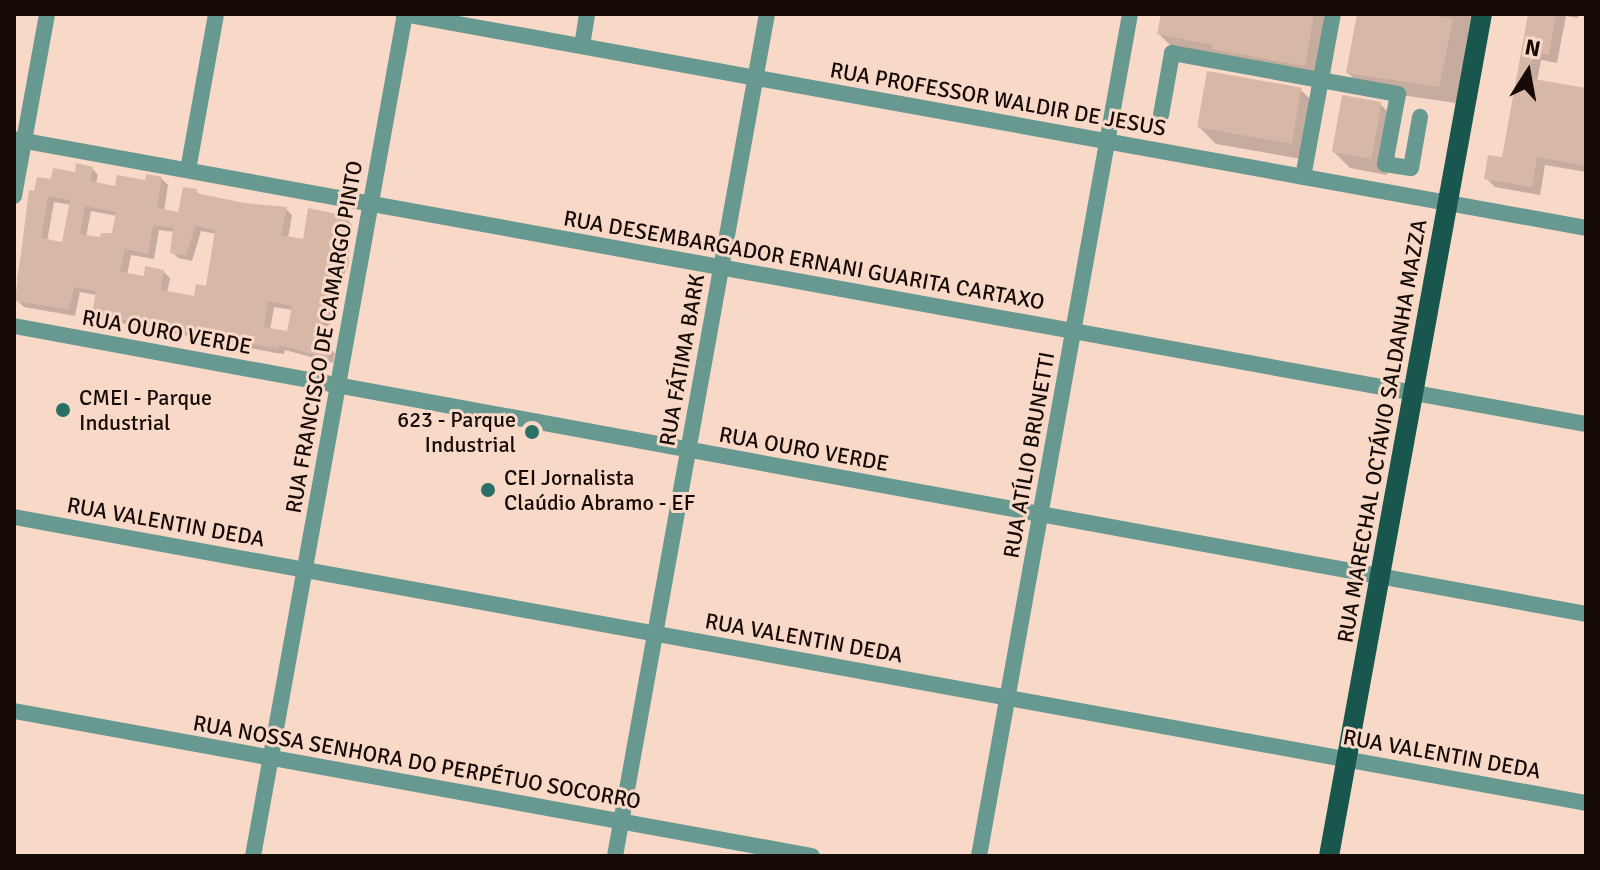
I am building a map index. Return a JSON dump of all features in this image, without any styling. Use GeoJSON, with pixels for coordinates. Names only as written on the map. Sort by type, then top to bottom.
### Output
{"type":"FeatureCollection","features":[{"type":"Feature","properties":{"kind":"main road","name":"RUA MARECHAL OCTÁVIO SALDANHA MAZZA"},"geometry":{"type":"LineString","coordinates":[[1329,856],[1482,14]]}},
{"type":"Feature","properties":{"kind":"street"},"geometry":{"type":"LineString","coordinates":[[14,196],[19,140],[47,14]]}},
{"type":"Feature","properties":{"kind":"street"},"geometry":{"type":"LineString","coordinates":[[188,170],[216,14]]}},
{"type":"Feature","properties":{"kind":"street","name":"RUA PROFESSOR WALDIR DE JESUS"},"geometry":{"type":"LineString","coordinates":[[404,14],[1586,228]]}},
{"type":"Feature","properties":{"kind":"street","name":"RUA FRANCISCO DE CAMARGO PINTO"},"geometry":{"type":"LineString","coordinates":[[253,856],[404,14]]}},
{"type":"Feature","properties":{"kind":"street"},"geometry":{"type":"LineString","coordinates":[[582,46],[587,14]]}},
{"type":"Feature","properties":{"kind":"street","name":"RUA FÁTIMA BARK"},"geometry":{"type":"LineString","coordinates":[[615,856],[767,14]]}},
{"type":"Feature","properties":{"kind":"street","name":"RUA ATÍLIO BRUNETTI"},"geometry":{"type":"LineString","coordinates":[[979,856],[1130,14]]}},
{"type":"Feature","properties":{"kind":"street"},"geometry":{"type":"LineString","coordinates":[[1303,177],[1333,14]]}},
{"type":"Feature","properties":{"kind":"street"},"geometry":{"type":"LineString","coordinates":[[1161,115],[1172,53],[1398,94],[1385,164],[1411,168],[1420,117]]}},
{"type":"Feature","properties":{"kind":"street","name":"RUA DESEMBARGADOR ERNANI GUARITA CARTAXO"},"geometry":{"type":"LineString","coordinates":[[19,140],[1586,424]]}},
{"type":"Feature","properties":{"kind":"street","name":"RUA OURO VERDE"},"geometry":{"type":"LineString","coordinates":[[14,326],[1586,614]]}},
{"type":"Feature","properties":{"kind":"street","name":"RUA VALENTIN DEDA"},"geometry":{"type":"LineString","coordinates":[[14,517],[1586,803]]}},
{"type":"Feature","properties":{"kind":"street","name":"RUA NOSSA SENHORA DO PERPÉTUO SOCORRO"},"geometry":{"type":"LineString","coordinates":[[14,711],[812,856]]}},
{"type":"Feature","properties":{"kind":"building"},"geometry":{"type":"Polygon","coordinates":[[[1161,14],[1314,14],[1305,66],[1211,49],[1212,45],[1157,34],[1161,14]]]}},
{"type":"Feature","properties":{"kind":"building"},"geometry":{"type":"Polygon","coordinates":[[[1357,14],[1425,14],[1453,19],[1439,87],[1346,73],[1357,14]]]}},
{"type":"Feature","properties":{"kind":"building"},"geometry":{"type":"Polygon","coordinates":[[[1528,14],[1556,14],[1549,55],[1533,52],[1528,78],[1586,88],[1586,166],[1537,157],[1532,187],[1484,179],[1488,155],[1502,157],[1528,14]]]}},
{"type":"Feature","properties":{"kind":"building"},"geometry":{"type":"Polygon","coordinates":[[[1207,71],[1302,88],[1292,144],[1197,127],[1207,71]]]}},
{"type":"Feature","properties":{"kind":"building"},"geometry":{"type":"Polygon","coordinates":[[[1342,95],[1381,102],[1371,159],[1332,152],[1342,95]]]}},
{"type":"Feature","properties":{"kind":"building"},"geometry":{"type":"Polygon","coordinates":[[[76,163],[93,167],[90,181],[115,186],[117,175],[145,180],[146,174],[162,177],[157,208],[178,212],[183,187],[197,189],[196,193],[244,203],[287,207],[281,235],[303,239],[308,208],[347,216],[342,259],[331,286],[319,342],[330,345],[327,358],[279,345],[278,349],[92,314],[96,291],[74,287],[69,310],[15,301],[29,190],[34,191],[37,177],[51,179],[53,168],[75,172],[76,163]],[[48,196],[41,238],[62,242],[70,200],[48,196]],[[85,206],[80,234],[100,237],[101,233],[112,233],[116,212],[85,206]],[[153,225],[148,254],[125,249],[120,272],[144,276],[145,266],[164,270],[161,290],[194,296],[196,284],[206,286],[215,230],[195,226],[186,256],[170,253],[173,228],[153,225]],[[268,301],[264,327],[287,331],[292,306],[268,301]]]}},
{"type":"Feature","properties":{"kind":"place","name":"CMEI - Parque Industrial"},"geometry":{"type":"Point","coordinates":[63,410]}},
{"type":"Feature","properties":{"kind":"place","name":"623 - Parque Industrial"},"geometry":{"type":"Point","coordinates":[532,432]}},
{"type":"Feature","properties":{"kind":"place","name":"CEI Jornalista Claúdio Abramo - EF"},"geometry":{"type":"Point","coordinates":[488,490]}}]}
